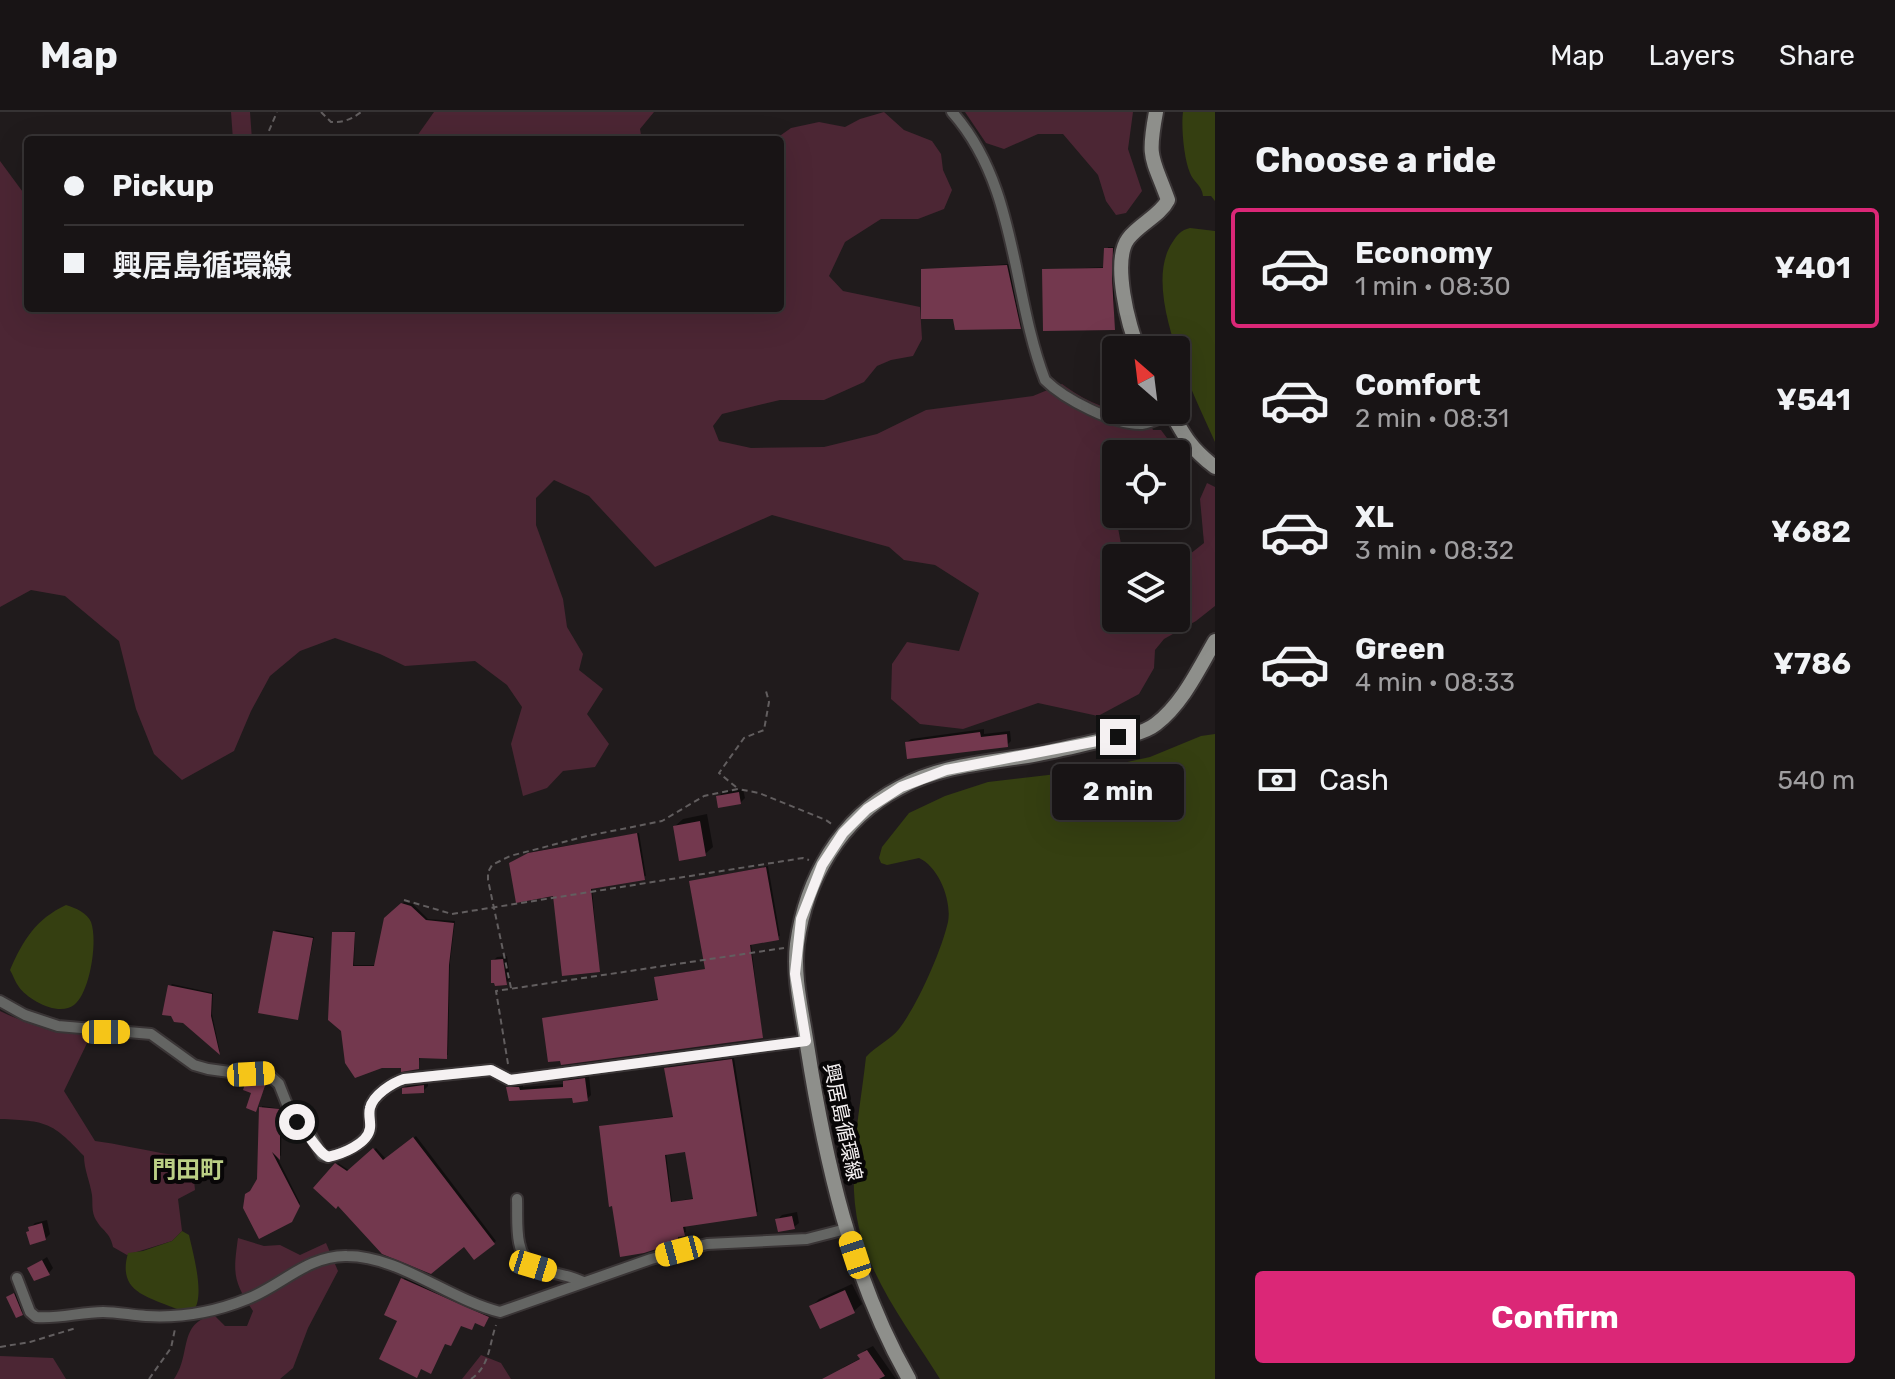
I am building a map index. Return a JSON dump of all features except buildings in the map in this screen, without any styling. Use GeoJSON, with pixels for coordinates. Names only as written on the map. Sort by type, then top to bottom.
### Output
{"type":"FeatureCollection","features":[{"type":"Feature","properties":{"kind":"main road"},"geometry":{"type":"LineString","coordinates":[[1135,336],[1124,296],[1123,247],[1129,236],[1164,207],[1168,200],[1149,147],[1156,112]]}},
{"type":"Feature","properties":{"kind":"main road"},"geometry":{"type":"LineString","coordinates":[[1178,424],[1194,450],[1215,467]]}},
{"type":"Feature","properties":{"kind":"main road","name":"興居島循環線"},"geometry":{"type":"LineString","coordinates":[[909,1379],[895,1355],[863,1280],[846,1229],[824,1139],[795,974],[797,946],[808,897],[822,865],[843,833],[884,797],[923,777],[977,762],[1027,756],[1152,727],[1170,712],[1215,641]]}},
{"type":"Feature","properties":{"kind":"street"},"geometry":{"type":"LineString","coordinates":[[952,112],[970,132],[989,168],[1000,200],[1045,380],[1074,402],[1102,413]]}},
{"type":"Feature","properties":{"kind":"street"},"geometry":{"type":"LineString","coordinates":[[0,1001],[25,1015],[58,1026],[151,1034],[194,1065],[208,1069],[267,1073],[279,1084],[290,1112],[310,1134],[322,1155],[328,1157],[361,1142],[368,1135],[371,1127],[370,1107],[375,1098],[404,1079],[491,1070],[510,1080],[806,1041]]}},
{"type":"Feature","properties":{"kind":"street"},"geometry":{"type":"LineString","coordinates":[[517,1199],[518,1234],[524,1257],[533,1266],[583,1282]]}},
{"type":"Feature","properties":{"kind":"street"},"geometry":{"type":"LineString","coordinates":[[17,1278],[30,1312],[36,1317],[100,1312],[178,1316],[250,1299],[303,1268],[332,1257],[347,1256],[378,1259],[476,1306],[500,1312],[651,1259],[707,1244],[807,1239],[846,1229]]}},
{"type":"Feature","properties":{"kind":"path"},"geometry":{"type":"LineString","coordinates":[[267,136],[277,112]]}},
{"type":"Feature","properties":{"kind":"path"},"geometry":{"type":"LineString","coordinates":[[321,112],[331,122],[337,122],[352,119],[361,112]]}},
{"type":"Feature","properties":{"kind":"path"},"geometry":{"type":"LineString","coordinates":[[738,789],[719,773],[744,738],[764,730],[769,702],[766,691]]}},
{"type":"Feature","properties":{"kind":"path"},"geometry":{"type":"LineString","coordinates":[[511,988],[488,872],[499,860],[587,836],[662,821],[704,796],[738,789],[759,793],[826,820],[843,833]]}},
{"type":"Feature","properties":{"kind":"path"},"geometry":{"type":"LineString","coordinates":[[404,900],[452,914],[803,858],[822,865]]}},
{"type":"Feature","properties":{"kind":"path"},"geometry":{"type":"LineString","coordinates":[[510,1080],[496,991],[797,946]]}},
{"type":"Feature","properties":{"kind":"path"},"geometry":{"type":"LineString","coordinates":[[471,1379],[479,1373],[488,1358],[500,1312]]}},
{"type":"Feature","properties":{"kind":"path"},"geometry":{"type":"LineString","coordinates":[[149,1379],[171,1348],[178,1316]]}},
{"type":"Feature","properties":{"kind":"path"},"geometry":{"type":"LineString","coordinates":[[0,1347],[30,1342],[82,1326]]}},
{"type":"Feature","properties":{"kind":"shaded area"},"geometry":{"type":"Polygon","coordinates":[[[231,112],[250,112],[252,136],[233,136],[231,112]]]}},
{"type":"Feature","properties":{"kind":"shaded area"},"geometry":{"type":"Polygon","coordinates":[[[434,112],[654,112],[640,129],[641,136],[417,136],[434,112]]]}},
{"type":"Feature","properties":{"kind":"shaded area"},"geometry":{"type":"Polygon","coordinates":[[[884,112],[904,130],[932,141],[941,154],[943,170],[952,190],[944,209],[918,219],[881,219],[845,242],[829,276],[843,291],[920,307],[922,339],[913,356],[877,366],[864,382],[824,400],[780,400],[722,414],[713,426],[719,441],[751,448],[824,447],[877,434],[926,410],[1033,396],[1062,384],[1102,406],[1102,424],[1150,424],[1153,430],[1161,430],[1168,440],[1102,440],[1102,528],[1118,528],[1121,544],[1102,544],[1102,632],[1176,632],[1164,639],[1155,650],[1154,668],[1139,694],[1098,716],[1038,703],[963,729],[920,724],[891,699],[892,664],[907,642],[959,651],[979,593],[935,565],[904,560],[889,547],[772,515],[655,567],[589,496],[554,480],[536,498],[536,525],[563,599],[567,627],[583,654],[579,670],[603,689],[587,714],[609,744],[595,767],[563,771],[547,788],[523,796],[511,744],[522,707],[507,685],[475,661],[405,666],[335,638],[300,651],[270,676],[234,751],[182,780],[154,754],[136,709],[119,641],[65,596],[31,590],[0,607],[0,161],[24,194],[24,312],[784,312],[784,136],[780,136],[791,128],[819,122],[845,127],[884,112]]]}},
{"type":"Feature","properties":{"kind":"shaded area"},"geometry":{"type":"Polygon","coordinates":[[[965,112],[1133,112],[1128,149],[1142,191],[1126,213],[1116,215],[1106,201],[1098,175],[1063,134],[1038,134],[1004,149],[986,143],[965,112]]]}},
{"type":"Feature","properties":{"kind":"shaded area"},"geometry":{"type":"Polygon","coordinates":[[[1183,112],[1215,112],[1215,201],[1211,196],[1203,196],[1190,173],[1182,126],[1183,112]]]}},
{"type":"Feature","properties":{"kind":"shaded area"},"geometry":{"type":"Polygon","coordinates":[[[1184,230],[1215,231],[1215,442],[1190,386],[1190,336],[1172,336],[1166,314],[1164,263],[1172,243],[1184,230]]]}},
{"type":"Feature","properties":{"kind":"shaded area"},"geometry":{"type":"Polygon","coordinates":[[[1207,483],[1215,487],[1215,606],[1190,624],[1190,554],[1204,543],[1200,499],[1207,483]]]}},
{"type":"Feature","properties":{"kind":"shaded area"},"geometry":{"type":"Polygon","coordinates":[[[1215,734],[1215,1379],[940,1379],[873,1268],[855,1207],[855,1142],[866,1057],[895,1033],[914,1006],[940,948],[949,914],[946,895],[938,877],[926,862],[919,858],[887,865],[881,863],[882,847],[909,813],[945,796],[988,782],[1091,770],[1150,757],[1201,736],[1215,734]]]}},
{"type":"Feature","properties":{"kind":"shaded area"},"geometry":{"type":"Polygon","coordinates":[[[66,905],[87,916],[94,941],[88,978],[80,999],[68,1008],[60,1009],[29,997],[10,970],[32,932],[46,917],[66,905]]]}},
{"type":"Feature","properties":{"kind":"shaded area"},"geometry":{"type":"Polygon","coordinates":[[[0,1011],[42,1027],[87,1032],[89,1039],[64,1091],[95,1141],[180,1155],[192,1160],[195,1190],[178,1199],[182,1231],[172,1241],[127,1255],[113,1247],[93,1214],[84,1156],[64,1136],[48,1126],[0,1119],[0,1011]]]}},
{"type":"Feature","properties":{"kind":"shaded area"},"geometry":{"type":"Polygon","coordinates":[[[182,1231],[189,1235],[198,1284],[197,1303],[190,1311],[179,1310],[142,1294],[129,1283],[126,1275],[128,1253],[172,1241],[182,1231]]]}},
{"type":"Feature","properties":{"kind":"shaded area"},"geometry":{"type":"Polygon","coordinates":[[[238,1238],[264,1246],[280,1245],[300,1255],[326,1243],[338,1271],[308,1328],[293,1368],[280,1379],[174,1379],[190,1332],[202,1319],[214,1315],[225,1326],[247,1326],[253,1311],[236,1277],[238,1238]]]}},
{"type":"Feature","properties":{"kind":"shaded area"},"geometry":{"type":"Polygon","coordinates":[[[481,1355],[501,1363],[511,1379],[462,1379],[481,1355]]]}},
{"type":"Feature","properties":{"kind":"shaded area"},"geometry":{"type":"Polygon","coordinates":[[[0,1356],[53,1358],[66,1379],[0,1379],[0,1356]]]}},
{"type":"Feature","properties":{"kind":"district","name":"門田町"},"geometry":{"type":"Point","coordinates":[188,1170]}},
{"type":"Feature","properties":{"kind":"route"},"geometry":{"type":"LineString","coordinates":[[297,1122],[310,1134],[322,1155],[328,1157],[361,1142],[368,1135],[371,1127],[370,1107],[375,1098],[404,1079],[491,1070],[510,1080],[806,1041],[795,974],[801,919],[822,865],[843,833],[867,809],[901,787],[946,770],[1118,737]]}}]}
